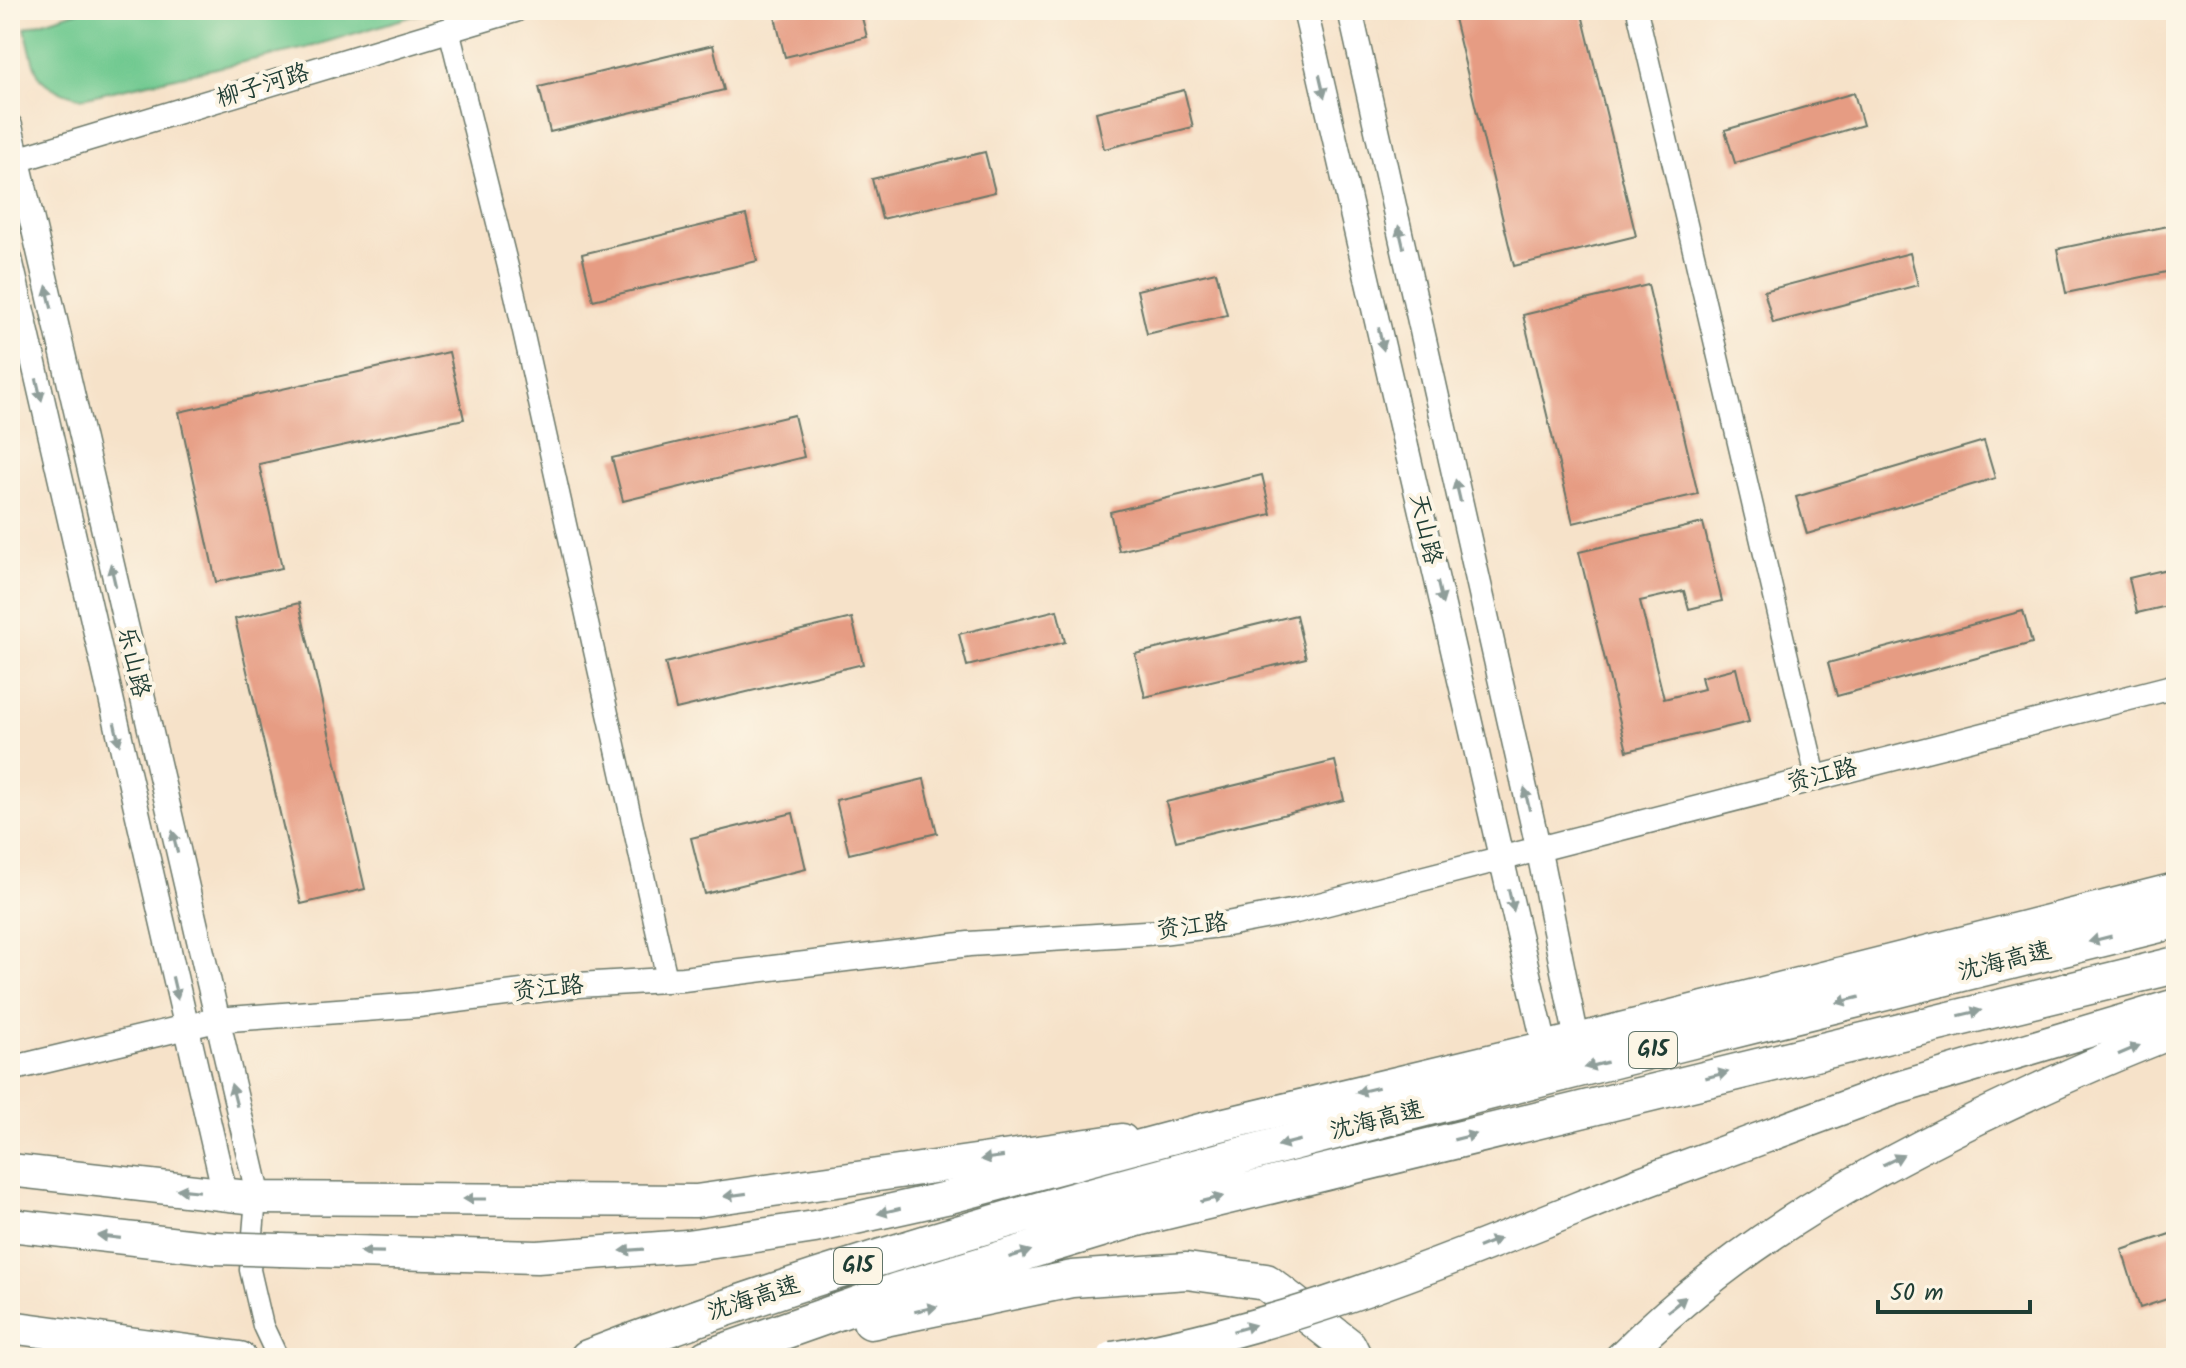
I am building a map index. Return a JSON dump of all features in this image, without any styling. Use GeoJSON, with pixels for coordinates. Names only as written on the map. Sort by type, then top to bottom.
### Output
{"type":"FeatureCollection","features":[{"type":"Feature","properties":{"kind":"highway","name":"沈海高速"},"geometry":{"type":"LineString","coordinates":[[588,1358],[682,1322],[1133,1201],[1839,1002],[2176,920]]}},
{"type":"Feature","properties":{"kind":"highway","name":"沈海高速"},"geometry":{"type":"LineString","coordinates":[[707,1358],[897,1291],[1133,1201],[2176,965]]}},
{"type":"Feature","properties":{"kind":"highway"},"geometry":{"type":"LineString","coordinates":[[714,1358],[1001,1291],[1072,1279],[1187,1271],[1266,1282],[1348,1346],[1354,1358]]}},
{"type":"Feature","properties":{"kind":"main road"},"geometry":{"type":"LineString","coordinates":[[10,1225],[214,1248],[537,1257],[687,1246],[815,1227],[946,1198],[1208,1128],[1577,1040],[2176,889]]}},
{"type":"Feature","properties":{"kind":"main road"},"geometry":{"type":"LineString","coordinates":[[1113,1358],[1228,1332],[1376,1287],[1635,1185],[1891,1090],[2176,1005]]}},
{"type":"Feature","properties":{"kind":"main road"},"geometry":{"type":"LineString","coordinates":[[1621,1358],[1671,1309],[1773,1230],[1876,1168],[2032,1092],[2176,1031]]}},
{"type":"Feature","properties":{"kind":"main road"},"geometry":{"type":"LineString","coordinates":[[10,1170],[247,1197],[696,1201],[1208,1128]]}},
{"type":"Feature","properties":{"kind":"main road"},"geometry":{"type":"LineString","coordinates":[[10,1327],[240,1358]]}},
{"type":"Feature","properties":{"kind":"street","name":"柳子河路"},"geometry":{"type":"LineString","coordinates":[[14,161],[515,10]]}},
{"type":"Feature","properties":{"kind":"street","name":"天山路"},"geometry":{"type":"LineString","coordinates":[[1305,10],[1545,1047]]}},
{"type":"Feature","properties":{"kind":"street","name":"天山路"},"geometry":{"type":"LineString","coordinates":[[1350,10],[1538,847],[1577,1040]]}},
{"type":"Feature","properties":{"kind":"street"},"geometry":{"type":"LineString","coordinates":[[1637,10],[1816,777]]}},
{"type":"Feature","properties":{"kind":"street"},"geometry":{"type":"LineString","coordinates":[[449,30],[515,295],[667,979]]}},
{"type":"Feature","properties":{"kind":"street","name":"乐山路"},"geometry":{"type":"LineString","coordinates":[[10,126],[14,161],[216,1020],[247,1197]]}},
{"type":"Feature","properties":{"kind":"street","name":"乐山路"},"geometry":{"type":"LineString","coordinates":[[10,259],[184,1027],[247,1197]]}},
{"type":"Feature","properties":{"kind":"street","name":"资江路"},"geometry":{"type":"LineString","coordinates":[[10,1069],[216,1020],[418,1005],[969,944],[1227,924],[1296,911],[2176,686]]}},
{"type":"Feature","properties":{"kind":"street"},"geometry":{"type":"LineString","coordinates":[[247,1197],[250,1270],[263,1326],[278,1358]]}},
{"type":"Feature","properties":{"kind":"green space"},"geometry":{"type":"Polygon","coordinates":[[[81,10],[433,10],[306,48],[82,98],[54,88],[39,76],[25,28],[81,10]]]}},
{"type":"Feature","properties":{"kind":"building"},"geometry":{"type":"Polygon","coordinates":[[[787,10],[860,10],[867,37],[785,57],[774,13],[787,10]]]}},
{"type":"Feature","properties":{"kind":"building"},"geometry":{"type":"Polygon","coordinates":[[[1452,10],[1581,10],[1636,236],[1514,266],[1452,10]]]}},
{"type":"Feature","properties":{"kind":"building"},"geometry":{"type":"Polygon","coordinates":[[[713,45],[724,90],[550,132],[539,87],[713,45]]]}},
{"type":"Feature","properties":{"kind":"building"},"geometry":{"type":"Polygon","coordinates":[[[1184,90],[1193,127],[1104,149],[1096,112],[1184,90]]]}},
{"type":"Feature","properties":{"kind":"building"},"geometry":{"type":"Polygon","coordinates":[[[1854,93],[1863,125],[1735,163],[1725,130],[1854,93]]]}},
{"type":"Feature","properties":{"kind":"building"},"geometry":{"type":"Polygon","coordinates":[[[985,152],[995,192],[882,219],[872,179],[985,152]]]}},
{"type":"Feature","properties":{"kind":"building"},"geometry":{"type":"Polygon","coordinates":[[[746,215],[757,261],[593,300],[582,254],[746,215]]]}},
{"type":"Feature","properties":{"kind":"building"},"geometry":{"type":"Polygon","coordinates":[[[2168,226],[2176,270],[2066,293],[2057,249],[2168,226]]]}},
{"type":"Feature","properties":{"kind":"building"},"geometry":{"type":"Polygon","coordinates":[[[1910,253],[1918,285],[1773,323],[1764,291],[1910,253]]]}},
{"type":"Feature","properties":{"kind":"building"},"geometry":{"type":"Polygon","coordinates":[[[1216,272],[1227,315],[1147,334],[1137,290],[1216,272]]]}},
{"type":"Feature","properties":{"kind":"building"},"geometry":{"type":"Polygon","coordinates":[[[1648,285],[1698,494],[1573,523],[1523,315],[1648,285]]]}},
{"type":"Feature","properties":{"kind":"building"},"geometry":{"type":"Polygon","coordinates":[[[449,352],[464,419],[259,464],[282,568],[216,582],[179,412],[449,352]]]}},
{"type":"Feature","properties":{"kind":"building"},"geometry":{"type":"Polygon","coordinates":[[[794,415],[804,457],[623,501],[612,458],[794,415]]]}},
{"type":"Feature","properties":{"kind":"building"},"geometry":{"type":"Polygon","coordinates":[[[1984,441],[1995,478],[1807,534],[1796,497],[1984,441]]]}},
{"type":"Feature","properties":{"kind":"building"},"geometry":{"type":"Polygon","coordinates":[[[1262,475],[1271,514],[1119,551],[1110,512],[1262,475]]]}},
{"type":"Feature","properties":{"kind":"building"},"geometry":{"type":"Polygon","coordinates":[[[1703,523],[1722,601],[1689,609],[1684,591],[1640,601],[1664,699],[1704,689],[1701,677],[1736,668],[1749,722],[1627,751],[1579,552],[1703,523]]]}},
{"type":"Feature","properties":{"kind":"building"},"geometry":{"type":"Polygon","coordinates":[[[2176,567],[2176,604],[2137,613],[2129,578],[2176,567]]]}},
{"type":"Feature","properties":{"kind":"building"},"geometry":{"type":"Polygon","coordinates":[[[299,603],[365,889],[301,904],[235,619],[299,603]]]}},
{"type":"Feature","properties":{"kind":"building"},"geometry":{"type":"Polygon","coordinates":[[[1057,610],[1065,642],[967,666],[959,634],[1057,610]]]}},
{"type":"Feature","properties":{"kind":"building"},"geometry":{"type":"Polygon","coordinates":[[[2023,611],[2032,643],[1837,696],[1828,663],[2023,611]]]}},
{"type":"Feature","properties":{"kind":"building"},"geometry":{"type":"Polygon","coordinates":[[[1296,615],[1306,658],[1145,697],[1135,654],[1296,615]]]}},
{"type":"Feature","properties":{"kind":"building"},"geometry":{"type":"Polygon","coordinates":[[[852,618],[863,664],[676,709],[665,663],[852,618]]]}},
{"type":"Feature","properties":{"kind":"building"},"geometry":{"type":"Polygon","coordinates":[[[1335,761],[1344,800],[1176,841],[1166,802],[1335,761]]]}},
{"type":"Feature","properties":{"kind":"building"},"geometry":{"type":"Polygon","coordinates":[[[924,779],[937,833],[849,854],[836,800],[924,779]]]}},
{"type":"Feature","properties":{"kind":"building"},"geometry":{"type":"Polygon","coordinates":[[[793,813],[806,869],[705,894],[691,838],[793,813]]]}},
{"type":"Feature","properties":{"kind":"building"},"geometry":{"type":"Polygon","coordinates":[[[2176,1232],[2176,1296],[2140,1308],[2122,1250],[2176,1232]]]}}]}
